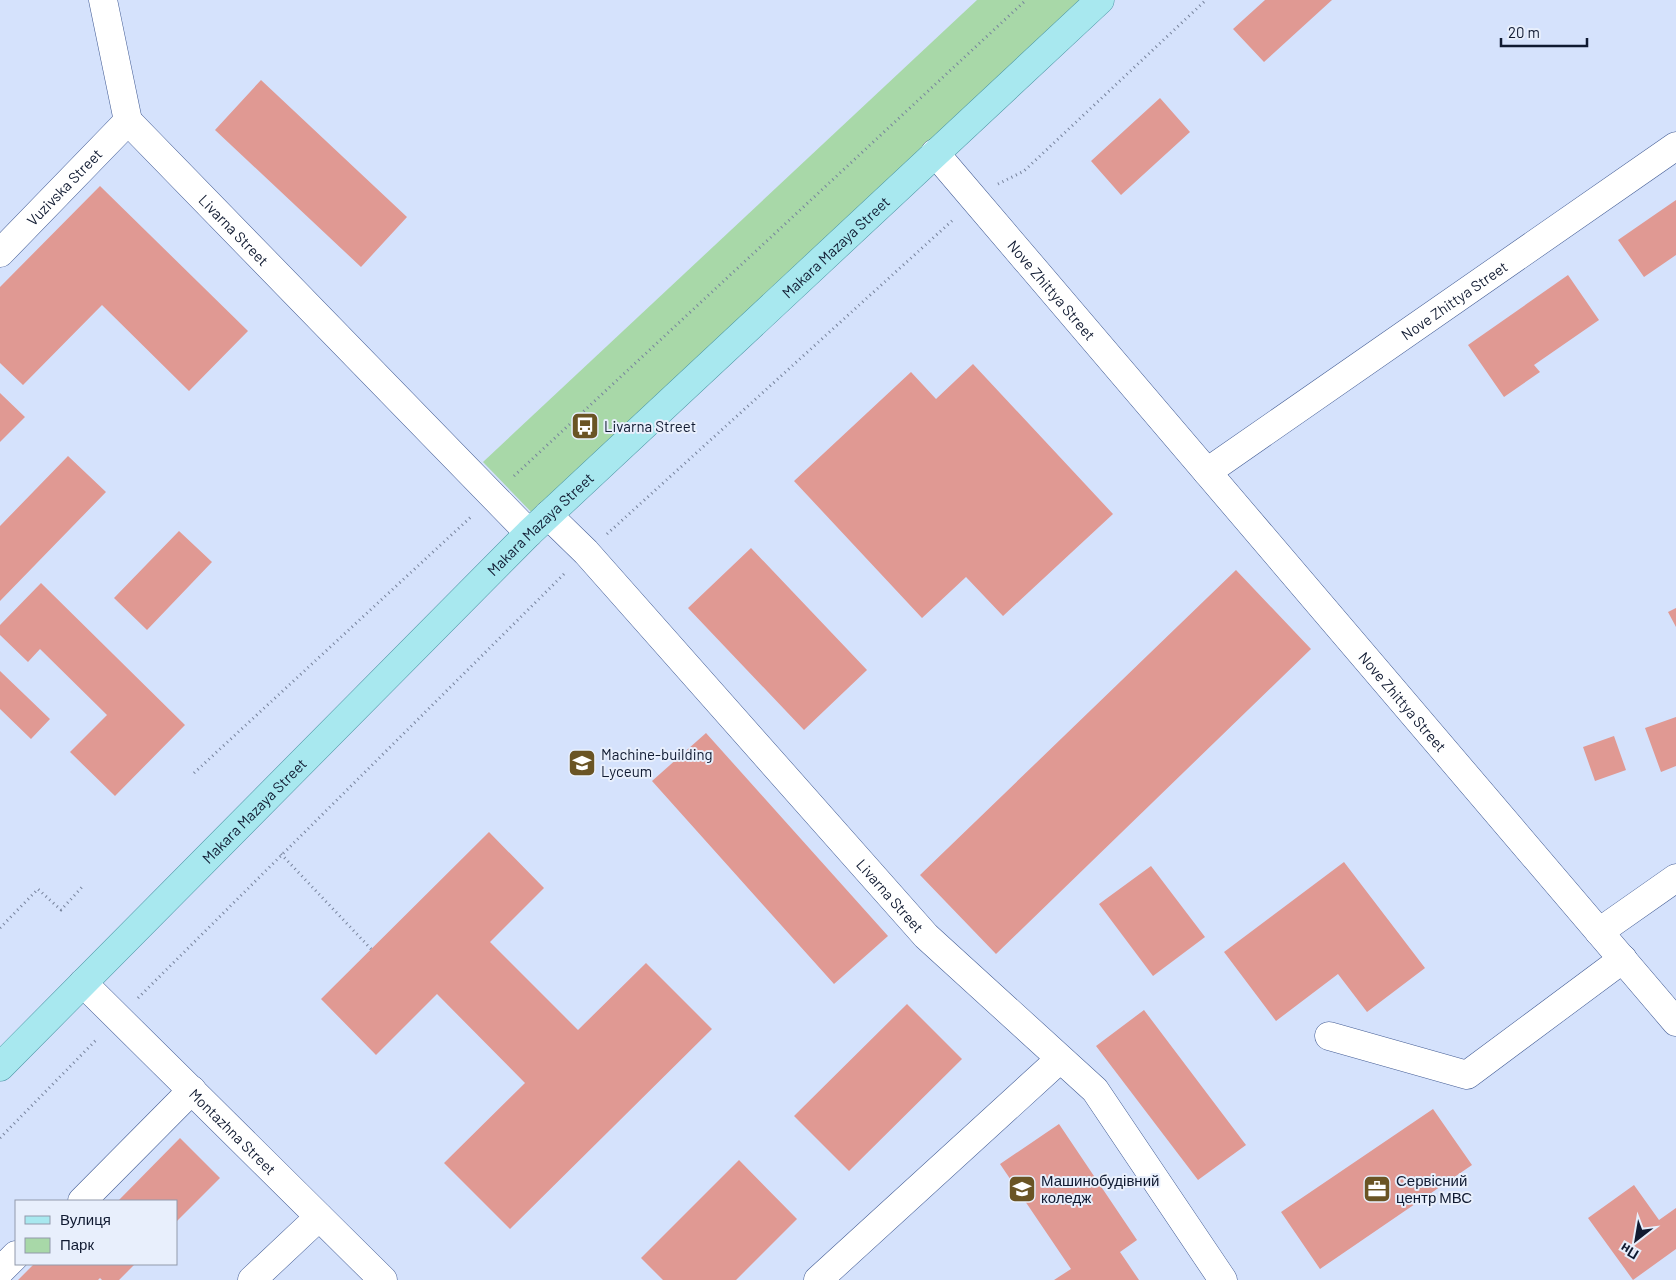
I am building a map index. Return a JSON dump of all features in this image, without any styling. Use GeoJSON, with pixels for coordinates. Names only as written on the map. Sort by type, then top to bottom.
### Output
{"type":"FeatureCollection","features":[{"type":"Feature","properties":{"kind":"main road","name":"Makara Mazaya Street"},"geometry":{"type":"LineString","coordinates":[[0,1067],[539,524],[1100,0]]}},
{"type":"Feature","properties":{"kind":"street"},"geometry":{"type":"LineString","coordinates":[[103,0],[128,121]]}},
{"type":"Feature","properties":{"kind":"street","name":"Vuzivska Street"},"geometry":{"type":"LineString","coordinates":[[0,253],[128,121]]}},
{"type":"Feature","properties":{"kind":"street","name":"Livarna Street"},"geometry":{"type":"LineString","coordinates":[[128,121],[493,496],[586,552],[926,936],[1095,1090],[1223,1280]]}},
{"type":"Feature","properties":{"kind":"street","name":"Nove Zhittya Street"},"geometry":{"type":"LineString","coordinates":[[1208,472],[1676,146]]}},
{"type":"Feature","properties":{"kind":"street","name":"Nove Zhittya Street"},"geometry":{"type":"LineString","coordinates":[[935,153],[1676,1022]]}},
{"type":"Feature","properties":{"kind":"street"},"geometry":{"type":"LineString","coordinates":[[1599,932],[1676,878]]}},
{"type":"Feature","properties":{"kind":"street"},"geometry":{"type":"LineString","coordinates":[[1329,1036],[1467,1075],[1622,959]]}},
{"type":"Feature","properties":{"kind":"street","name":"Montazhna Street"},"geometry":{"type":"LineString","coordinates":[[83,983],[383,1280]]}},
{"type":"Feature","properties":{"kind":"street"},"geometry":{"type":"LineString","coordinates":[[818,1280],[1060,1058]]}},
{"type":"Feature","properties":{"kind":"street"},"geometry":{"type":"LineString","coordinates":[[83,1200],[192,1090]]}},
{"type":"Feature","properties":{"kind":"street"},"geometry":{"type":"LineString","coordinates":[[252,1280],[319,1217]]}},
{"type":"Feature","properties":{"kind":"street"},"geometry":{"type":"LineString","coordinates":[[0,1271],[15,1256]]}},
{"type":"Feature","properties":{"kind":"path"},"geometry":{"type":"LineString","coordinates":[[194,773],[1026,0]]}},
{"type":"Feature","properties":{"kind":"path"},"geometry":{"type":"LineString","coordinates":[[0,1138],[281,854],[586,552],[638,507],[891,274],[985,191],[1024,171],[1206,0]]}},
{"type":"Feature","properties":{"kind":"path"},"geometry":{"type":"LineString","coordinates":[[281,854],[371,949]]}},
{"type":"Feature","properties":{"kind":"path"},"geometry":{"type":"LineString","coordinates":[[0,928],[38,889],[61,910],[83,886]]}},
{"type":"Feature","properties":{"kind":"green space"},"geometry":{"type":"Polygon","coordinates":[[[977,0],[1087,0],[535,516],[483,462],[977,0]]]}},
{"type":"Feature","properties":{"kind":"building"},"geometry":{"type":"Polygon","coordinates":[[[1265,0],[1332,0],[1264,62],[1233,29],[1265,0]]]}},
{"type":"Feature","properties":{"kind":"building"},"geometry":{"type":"Polygon","coordinates":[[[261,80],[407,217],[361,267],[215,130],[261,80]]]}},
{"type":"Feature","properties":{"kind":"building"},"geometry":{"type":"Polygon","coordinates":[[[1160,98],[1190,132],[1121,195],[1091,161],[1160,98]]]}},
{"type":"Feature","properties":{"kind":"building"},"geometry":{"type":"Polygon","coordinates":[[[100,186],[248,331],[189,391],[102,305],[23,385],[0,363],[0,287],[100,186]]]}},
{"type":"Feature","properties":{"kind":"building"},"geometry":{"type":"Polygon","coordinates":[[[1676,200],[1676,255],[1644,277],[1618,240],[1676,200]]]}},
{"type":"Feature","properties":{"kind":"building"},"geometry":{"type":"Polygon","coordinates":[[[1568,275],[1599,320],[1534,365],[1540,372],[1504,397],[1468,345],[1568,275]]]}},
{"type":"Feature","properties":{"kind":"building"},"geometry":{"type":"Polygon","coordinates":[[[973,364],[1113,514],[1003,616],[966,577],[922,618],[794,481],[911,372],[936,399],[973,364]]]}},
{"type":"Feature","properties":{"kind":"building"},"geometry":{"type":"Polygon","coordinates":[[[0,393],[25,417],[0,442],[0,393]]]}},
{"type":"Feature","properties":{"kind":"building"},"geometry":{"type":"Polygon","coordinates":[[[68,456],[106,492],[0,601],[0,526],[68,456]]]}},
{"type":"Feature","properties":{"kind":"building"},"geometry":{"type":"Polygon","coordinates":[[[179,531],[212,562],[147,630],[114,598],[179,531]]]}},
{"type":"Feature","properties":{"kind":"building"},"geometry":{"type":"Polygon","coordinates":[[[751,548],[867,670],[804,730],[688,608],[751,548]]]}},
{"type":"Feature","properties":{"kind":"building"},"geometry":{"type":"Polygon","coordinates":[[[1236,570],[1311,649],[996,954],[920,875],[1236,570]]]}},
{"type":"Feature","properties":{"kind":"building"},"geometry":{"type":"Polygon","coordinates":[[[41,583],[185,725],[115,796],[70,752],[107,715],[40,649],[28,662],[0,635],[0,625],[41,583]]]}},
{"type":"Feature","properties":{"kind":"building"},"geometry":{"type":"Polygon","coordinates":[[[1676,608],[1676,627],[1668,612],[1676,608]]]}},
{"type":"Feature","properties":{"kind":"building"},"geometry":{"type":"Polygon","coordinates":[[[0,671],[50,719],[31,739],[0,709],[0,671]]]}},
{"type":"Feature","properties":{"kind":"building"},"geometry":{"type":"Polygon","coordinates":[[[1676,717],[1676,766],[1661,772],[1645,728],[1676,717]]]}},
{"type":"Feature","properties":{"kind":"building"},"geometry":{"type":"Polygon","coordinates":[[[706,733],[888,936],[834,984],[652,781],[706,733]]]}},
{"type":"Feature","properties":{"kind":"building"},"geometry":{"type":"Polygon","coordinates":[[[1614,736],[1626,770],[1595,781],[1583,747],[1614,736]]]}},
{"type":"Feature","properties":{"kind":"building"},"geometry":{"type":"Polygon","coordinates":[[[489,832],[544,888],[490,942],[578,1030],[646,963],[712,1029],[510,1229],[444,1163],[525,1083],[437,994],[376,1055],[321,999],[489,832]]]}},
{"type":"Feature","properties":{"kind":"building"},"geometry":{"type":"Polygon","coordinates":[[[1344,862],[1425,968],[1367,1012],[1338,974],[1276,1021],[1224,952],[1344,862]]]}},
{"type":"Feature","properties":{"kind":"building"},"geometry":{"type":"Polygon","coordinates":[[[1151,866],[1205,937],[1153,976],[1099,904],[1151,866]]]}},
{"type":"Feature","properties":{"kind":"building"},"geometry":{"type":"Polygon","coordinates":[[[907,1004],[962,1059],[849,1171],[794,1116],[907,1004]]]}},
{"type":"Feature","properties":{"kind":"building"},"geometry":{"type":"Polygon","coordinates":[[[1144,1010],[1246,1145],[1198,1180],[1096,1046],[1144,1010]]]}},
{"type":"Feature","properties":{"kind":"building"},"geometry":{"type":"Polygon","coordinates":[[[1433,1109],[1472,1165],[1320,1269],[1281,1212],[1433,1109]]]}},
{"type":"Feature","properties":{"kind":"building"},"geometry":{"type":"Polygon","coordinates":[[[1059,1124],[1137,1240],[1120,1252],[1139,1280],[1054,1280],[1071,1269],[1000,1164],[1059,1124]]]}},
{"type":"Feature","properties":{"kind":"building"},"geometry":{"type":"Polygon","coordinates":[[[180,1138],[220,1178],[178,1220],[178,1200],[119,1200],[180,1138]]]}},
{"type":"Feature","properties":{"kind":"building"},"geometry":{"type":"Polygon","coordinates":[[[739,1160],[797,1219],[736,1280],[663,1280],[641,1258],[739,1160]]]}},
{"type":"Feature","properties":{"kind":"building"},"geometry":{"type":"Polygon","coordinates":[[[1634,1185],[1659,1220],[1676,1208],[1676,1249],[1633,1280],[1588,1218],[1634,1185]]]}},
{"type":"Feature","properties":{"kind":"building"},"geometry":{"type":"Polygon","coordinates":[[[33,1265],[134,1265],[119,1280],[102,1280],[100,1278],[98,1280],[18,1280],[33,1265]]]}},
{"type":"Feature","properties":{"kind":"place","name":"Livarna Street"},"geometry":{"type":"Point","coordinates":[585,426]}},
{"type":"Feature","properties":{"kind":"place","name":"Machine-building Lyceum"},"geometry":{"type":"Point","coordinates":[582,763]}},
{"type":"Feature","properties":{"kind":"place","name":"Машинобудівний коледж"},"geometry":{"type":"Point","coordinates":[1022,1189]}},
{"type":"Feature","properties":{"kind":"place","name":"Сервісний центр МВС"},"geometry":{"type":"Point","coordinates":[1377,1189]}}]}
